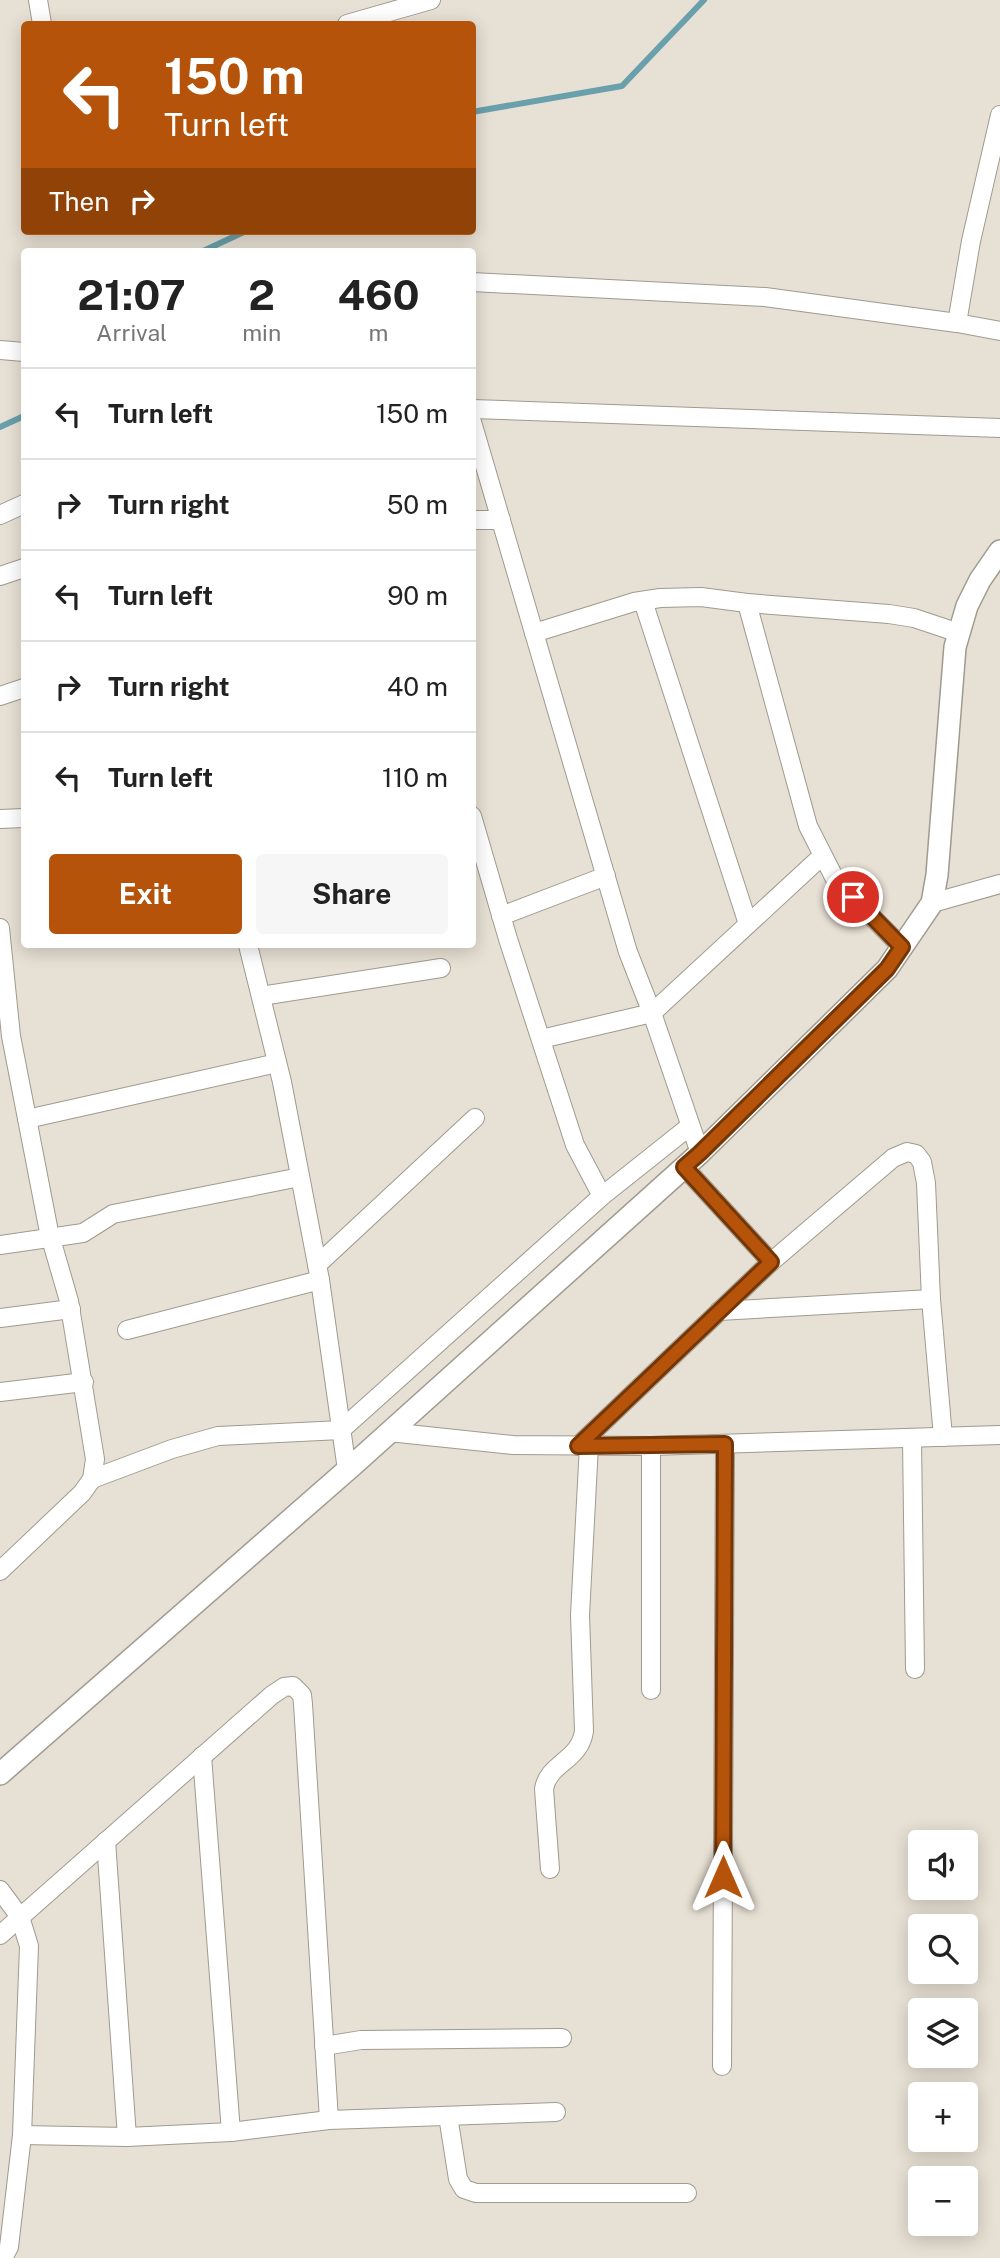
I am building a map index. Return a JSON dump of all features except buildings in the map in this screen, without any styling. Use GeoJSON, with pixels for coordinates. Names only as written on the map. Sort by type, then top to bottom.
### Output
{"type":"FeatureCollection","features":[{"type":"Feature","properties":{"kind":"street"},"geometry":{"type":"LineString","coordinates":[[38,0],[42,21]]}},
{"type":"Feature","properties":{"kind":"street"},"geometry":{"type":"LineString","coordinates":[[358,21],[431,0]]}},
{"type":"Feature","properties":{"kind":"street"},"geometry":{"type":"LineString","coordinates":[[957,323],[971,241],[1000,116]]}},
{"type":"Feature","properties":{"kind":"street"},"geometry":{"type":"LineString","coordinates":[[476,282],[765,297],[1000,331]]}},
{"type":"Feature","properties":{"kind":"street"},"geometry":{"type":"LineString","coordinates":[[0,350],[21,352]]}},
{"type":"Feature","properties":{"kind":"street"},"geometry":{"type":"LineString","coordinates":[[476,409],[1000,428]]}},
{"type":"Feature","properties":{"kind":"street"},"geometry":{"type":"LineString","coordinates":[[476,436],[628,952],[652,1013],[690,1126],[692,1160],[771,1262]]}},
{"type":"Feature","properties":{"kind":"street"},"geometry":{"type":"LineString","coordinates":[[0,516],[21,506]]}},
{"type":"Feature","properties":{"kind":"street"},"geometry":{"type":"LineString","coordinates":[[476,520],[501,520]]}},
{"type":"Feature","properties":{"kind":"street"},"geometry":{"type":"LineString","coordinates":[[0,1774],[389,1432],[692,1160],[887,969],[932,903],[939,861],[955,647],[967,606],[999,555]]}},
{"type":"Feature","properties":{"kind":"street"},"geometry":{"type":"LineString","coordinates":[[0,576],[21,569]]}},
{"type":"Feature","properties":{"kind":"street"},"geometry":{"type":"LineString","coordinates":[[534,632],[643,601],[701,597],[888,614],[914,618],[959,633]]}},
{"type":"Feature","properties":{"kind":"street"},"geometry":{"type":"LineString","coordinates":[[643,601],[748,924]]}},
{"type":"Feature","properties":{"kind":"street"},"geometry":{"type":"LineString","coordinates":[[747,603],[808,826],[836,881],[902,947]]}},
{"type":"Feature","properties":{"kind":"street"},"geometry":{"type":"LineString","coordinates":[[0,696],[21,689]]}},
{"type":"Feature","properties":{"kind":"street"},"geometry":{"type":"LineString","coordinates":[[0,819],[21,818]]}},
{"type":"Feature","properties":{"kind":"street"},"geometry":{"type":"LineString","coordinates":[[476,830],[575,1145],[602,1196]]}},
{"type":"Feature","properties":{"kind":"street"},"geometry":{"type":"LineString","coordinates":[[541,1039],[652,1013],[822,856]]}},
{"type":"Feature","properties":{"kind":"street"},"geometry":{"type":"LineString","coordinates":[[501,916],[606,876]]}},
{"type":"Feature","properties":{"kind":"street"},"geometry":{"type":"LineString","coordinates":[[932,903],[1000,884]]}},
{"type":"Feature","properties":{"kind":"street"},"geometry":{"type":"LineString","coordinates":[[0,928],[11,1036],[51,1239],[71,1309],[95,1459],[92,1479],[82,1493],[0,1571]]}},
{"type":"Feature","properties":{"kind":"street"},"geometry":{"type":"LineString","coordinates":[[249,948],[277,1063],[319,1273],[346,1470]]}},
{"type":"Feature","properties":{"kind":"street"},"geometry":{"type":"LineString","coordinates":[[261,996],[441,968]]}},
{"type":"Feature","properties":{"kind":"street"},"geometry":{"type":"LineString","coordinates":[[27,1119],[277,1063]]}},
{"type":"Feature","properties":{"kind":"street"},"geometry":{"type":"LineString","coordinates":[[127,1330],[319,1273],[475,1118]]}},
{"type":"Feature","properties":{"kind":"street"},"geometry":{"type":"LineString","coordinates":[[92,1479],[172,1449],[218,1436],[341,1430],[602,1196],[690,1126]]}},
{"type":"Feature","properties":{"kind":"street"},"geometry":{"type":"LineString","coordinates":[[550,1869],[545,1780],[577,1752],[584,1731],[580,1615],[584,1446],[771,1262],[893,1158],[907,1152],[916,1154],[922,1162],[926,1183],[931,1299],[943,1437]]}},
{"type":"Feature","properties":{"kind":"street"},"geometry":{"type":"LineString","coordinates":[[0,1245],[83,1233],[113,1214],[300,1177]]}},
{"type":"Feature","properties":{"kind":"street"},"geometry":{"type":"LineString","coordinates":[[719,1311],[931,1299]]}},
{"type":"Feature","properties":{"kind":"street"},"geometry":{"type":"LineString","coordinates":[[0,1318],[71,1309]]}},
{"type":"Feature","properties":{"kind":"street"},"geometry":{"type":"LineString","coordinates":[[0,1392],[84,1382]]}},
{"type":"Feature","properties":{"kind":"street"},"geometry":{"type":"LineString","coordinates":[[389,1432],[513,1445],[584,1446],[1000,1436]]}},
{"type":"Feature","properties":{"kind":"street"},"geometry":{"type":"LineString","coordinates":[[912,1438],[915,1669]]}},
{"type":"Feature","properties":{"kind":"street"},"geometry":{"type":"LineString","coordinates":[[722,2066],[725,1444]]}},
{"type":"Feature","properties":{"kind":"street"},"geometry":{"type":"LineString","coordinates":[[650,1690],[651,1446]]}},
{"type":"Feature","properties":{"kind":"street"},"geometry":{"type":"LineString","coordinates":[[0,1935],[272,1695],[284,1687],[293,1686],[298,1689],[303,1704],[329,2120]]}},
{"type":"Feature","properties":{"kind":"street"},"geometry":{"type":"LineString","coordinates":[[202,1756],[231,2132]]}},
{"type":"Feature","properties":{"kind":"street"},"geometry":{"type":"LineString","coordinates":[[106,1841],[127,2137]]}},
{"type":"Feature","properties":{"kind":"street"},"geometry":{"type":"LineString","coordinates":[[0,1891],[20,1917],[29,1945],[22,2135],[9,2247],[4,2256],[0,2257]]}},
{"type":"Feature","properties":{"kind":"street"},"geometry":{"type":"LineString","coordinates":[[324,2046],[361,2040],[562,2038]]}},
{"type":"Feature","properties":{"kind":"street"},"geometry":{"type":"LineString","coordinates":[[22,2135],[127,2137],[231,2132],[329,2120],[556,2112]]}},
{"type":"Feature","properties":{"kind":"street"},"geometry":{"type":"LineString","coordinates":[[448,2116],[458,2179],[464,2189],[476,2193],[687,2193]]}},
{"type":"Feature","properties":{"kind":"waterway"},"geometry":{"type":"LineString","coordinates":[[476,111],[622,86],[704,0]]}},
{"type":"Feature","properties":{"kind":"waterway"},"geometry":{"type":"LineString","coordinates":[[210,248],[237,235]]}},
{"type":"Feature","properties":{"kind":"waterway"},"geometry":{"type":"LineString","coordinates":[[0,427],[21,417]]}},
{"type":"Feature","properties":{"kind":"route"},"geometry":{"type":"LineString","coordinates":[[723,1877],[725,1444],[578,1446],[771,1262],[684,1167],[887,969],[902,947],[853,897]]}}]}
